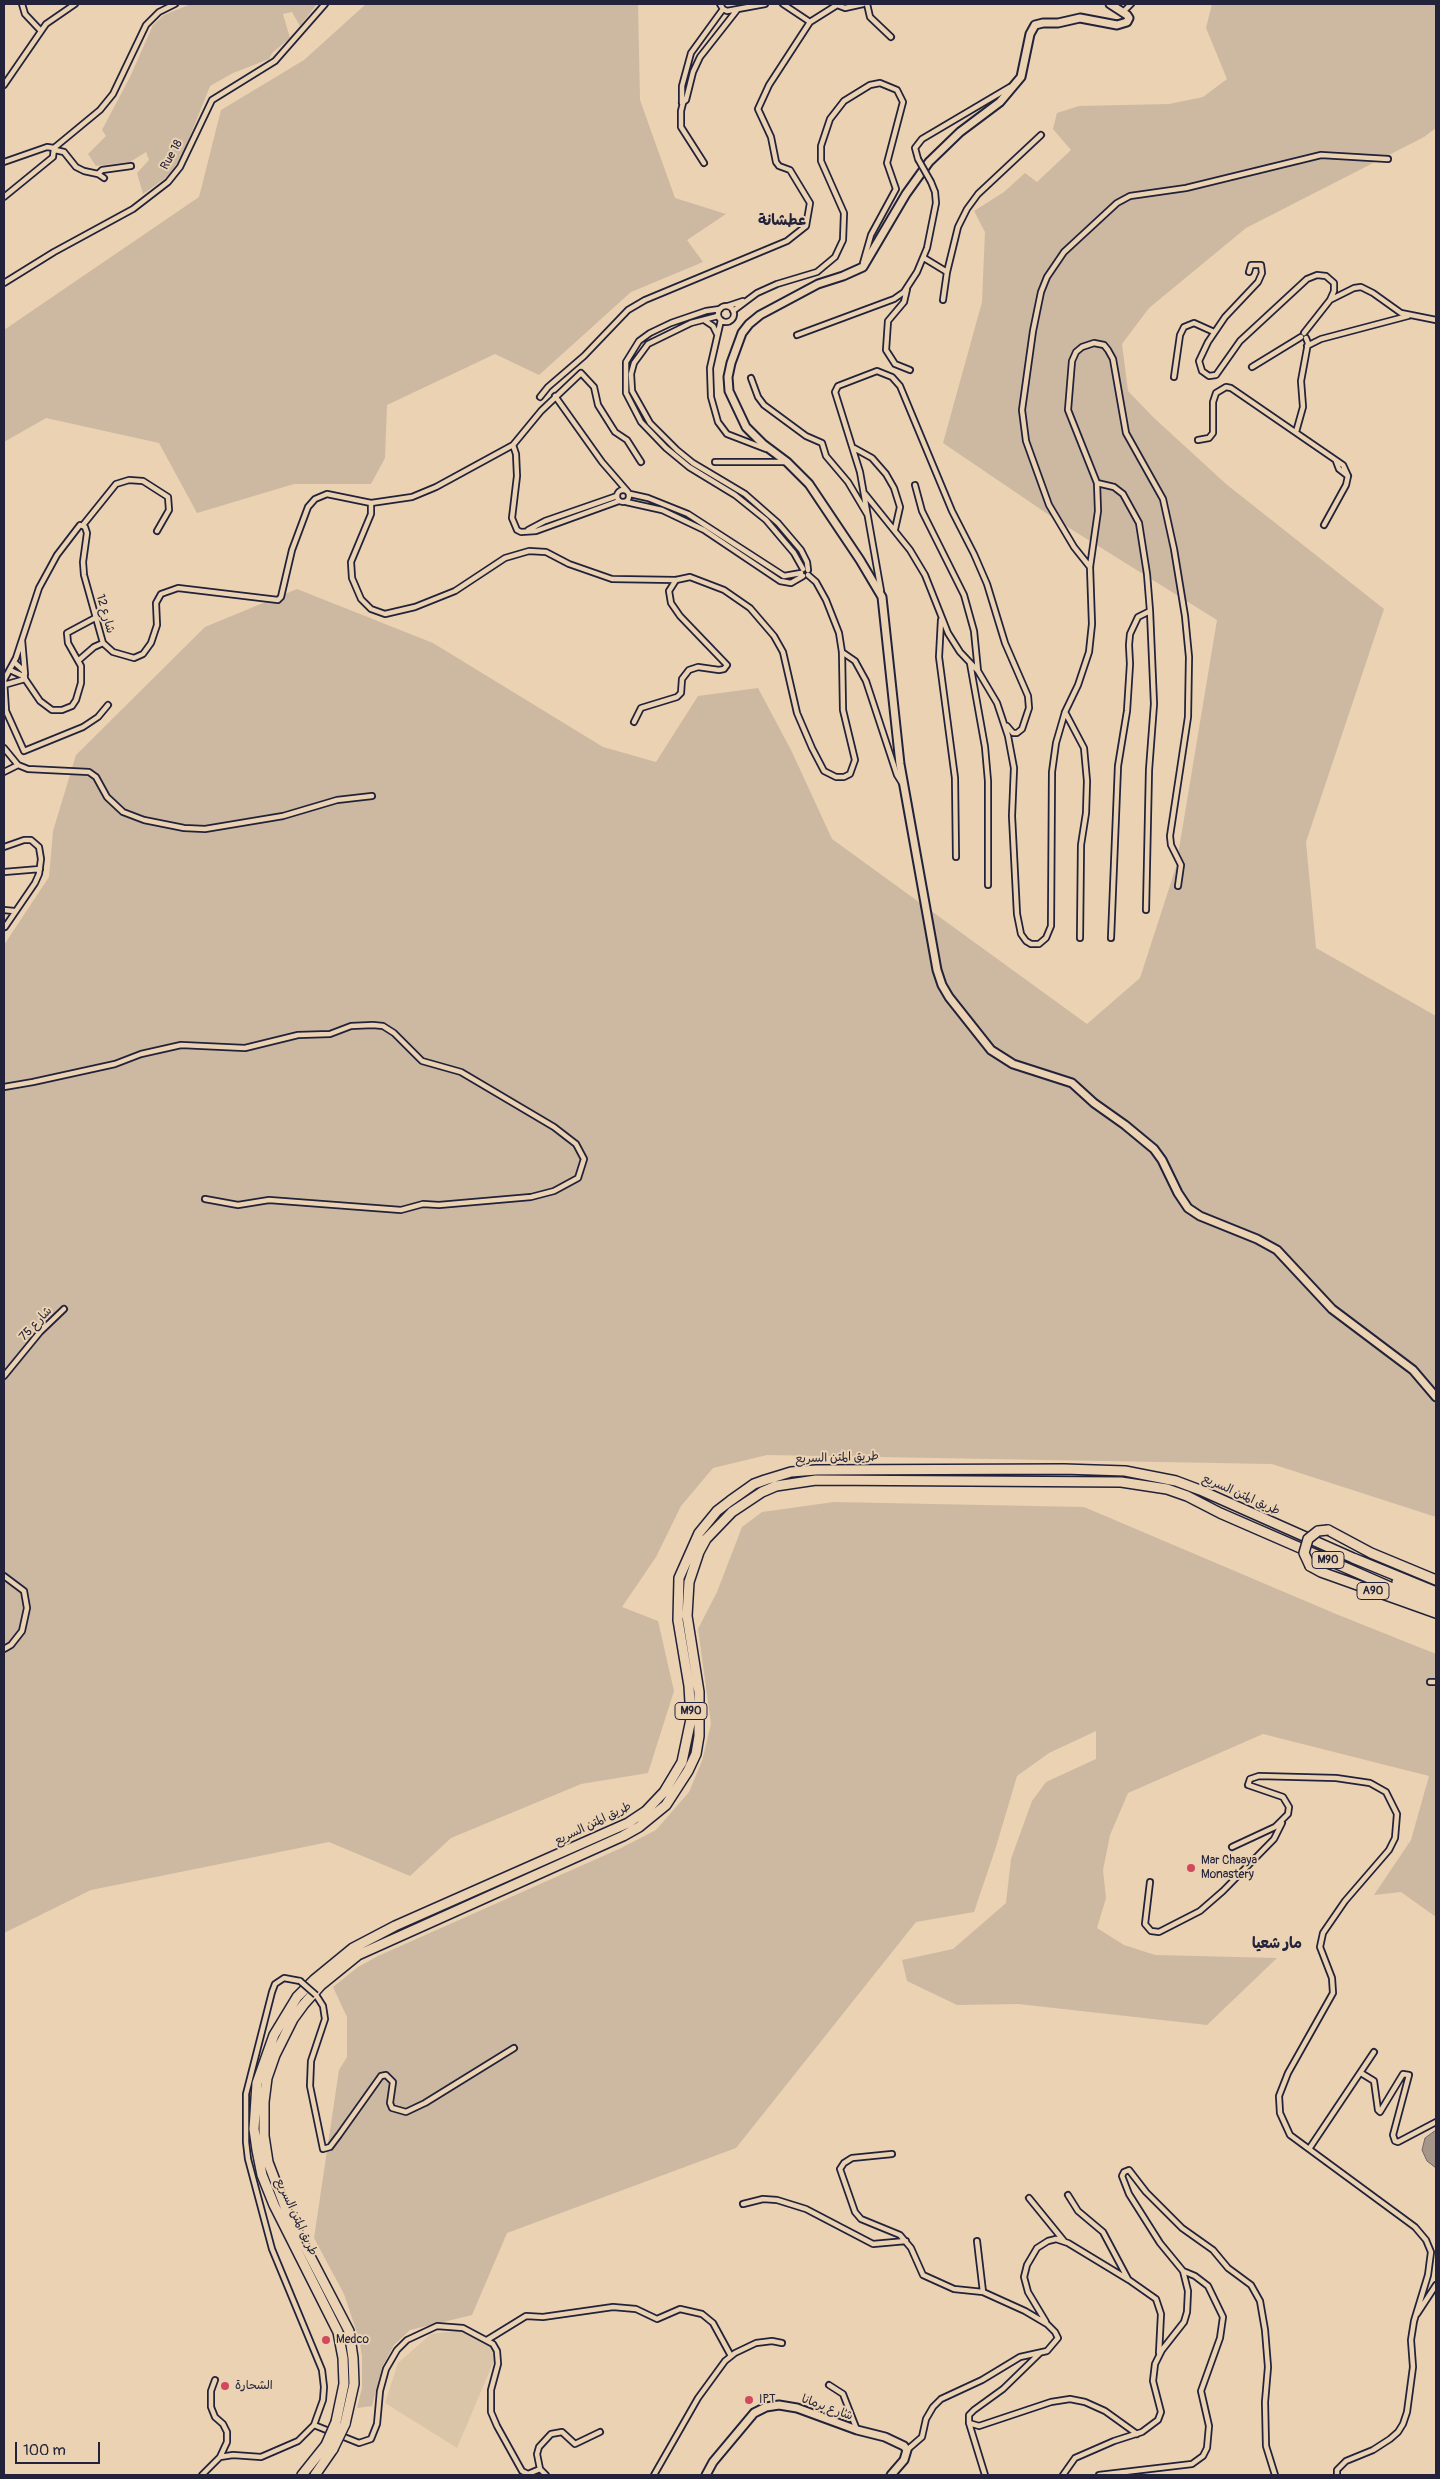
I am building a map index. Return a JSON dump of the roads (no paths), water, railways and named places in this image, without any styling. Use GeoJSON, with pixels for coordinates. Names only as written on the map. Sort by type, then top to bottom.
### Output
{"type":"FeatureCollection","features":[{"type":"Feature","properties":{"kind":"highway","name":"طريق المتن السريع"},"geometry":{"type":"LineString","coordinates":[[340,2423],[344,2384],[343,2358],[338,2332],[274,2205],[262,2175],[257,2150],[255,2105],[264,2060],[274,2035],[297,1997],[326,1969],[353,1948],[395,1926],[628,1823],[646,1811],[664,1792],[682,1762],[691,1719],[689,1686],[678,1620],[679,1578],[699,1533],[717,1511],[754,1484],[791,1472],[882,1469],[1125,1471],[1184,1484],[1436,1592]]}},
{"type":"Feature","properties":{"kind":"highway","name":"طريق المتن السريع"},"geometry":{"type":"LineString","coordinates":[[316,2475],[330,2447],[354,2384],[354,2358],[349,2331],[287,2212],[268,2162],[264,2136],[264,2102],[267,2078],[275,2055],[293,2019],[304,2004],[328,1978],[358,1955],[623,1836],[639,1827],[666,1805],[688,1772],[696,1754],[699,1736],[699,1692],[687,1616],[689,1582],[699,1552],[706,1540],[732,1512],[754,1496],[776,1486],[816,1480],[1121,1482],[1167,1489],[1187,1496],[1220,1513],[1436,1607]]}},
{"type":"Feature","properties":{"kind":"highway","name":"A90"},"geometry":{"type":"LineString","coordinates":[[1398,1565],[1328,1530],[1318,1531],[1308,1539],[1304,1553],[1310,1566],[1321,1572],[1436,1612]]}},
{"type":"Feature","properties":{"kind":"highway","name":"A90"},"geometry":{"type":"LineString","coordinates":[[1353,1558],[1359,1557],[1388,1567],[1398,1565]]}},
{"type":"Feature","properties":{"kind":"highway"},"geometry":{"type":"LineString","coordinates":[[1398,1565],[1436,1580]]}},
{"type":"Feature","properties":{"kind":"highway","name":"A90"},"geometry":{"type":"LineString","coordinates":[[1374,1580],[1386,1579],[1436,1599]]}},
{"type":"Feature","properties":{"kind":"highway","name":"طريق المتن السريع"},"geometry":{"type":"LineString","coordinates":[[302,2475],[330,2447]]}},
{"type":"Feature","properties":{"kind":"main road"},"geometry":{"type":"LineString","coordinates":[[1110,4],[1127,15],[1129,20],[1117,25],[1080,18],[1058,23],[1043,22],[1035,25],[1030,34],[1022,73],[1014,85],[1000,102],[960,132],[929,162],[906,194],[863,266],[843,276],[818,284],[792,297],[748,324],[742,333],[730,363],[728,376],[729,391],[743,422],[770,450],[788,462],[809,484],[860,560],[882,597],[904,786],[939,978],[946,992],[985,1044],[999,1056],[1013,1064],[1072,1083],[1094,1103],[1154,1149],[1162,1160],[1178,1194],[1188,1208],[1200,1216],[1266,1243],[1277,1250],[1332,1309],[1413,1370],[1436,1397]]}},
{"type":"Feature","properties":{"kind":"main road","name":"شارع برمانا"},"geometry":{"type":"LineString","coordinates":[[706,2475],[713,2462],[754,2413],[766,2407],[779,2405],[797,2408],[857,2430],[885,2437],[907,2450]]}},
{"type":"Feature","properties":{"kind":"main road"},"geometry":{"type":"LineString","coordinates":[[891,2475],[904,2460],[907,2450]]}},
{"type":"Feature","properties":{"kind":"street"},"geometry":{"type":"LineString","coordinates":[[22,4],[25,14],[41,30]]}},
{"type":"Feature","properties":{"kind":"street"},"geometry":{"type":"LineString","coordinates":[[4,85],[41,30],[58,14],[75,4]]}},
{"type":"Feature","properties":{"kind":"street"},"geometry":{"type":"LineString","coordinates":[[4,197],[53,157],[55,149],[100,110],[113,94],[146,25],[162,10],[175,4]]}},
{"type":"Feature","properties":{"kind":"street","name":"Rue 18"},"geometry":{"type":"LineString","coordinates":[[4,283],[54,252],[132,209],[168,182],[180,167],[212,100],[275,61],[325,4]]}},
{"type":"Feature","properties":{"kind":"street"},"geometry":{"type":"LineString","coordinates":[[720,4],[723,9]]}},
{"type":"Feature","properties":{"kind":"street"},"geometry":{"type":"LineString","coordinates":[[723,9],[737,10],[765,4]]}},
{"type":"Feature","properties":{"kind":"street"},"geometry":{"type":"LineString","coordinates":[[783,4],[810,22]]}},
{"type":"Feature","properties":{"kind":"street"},"geometry":{"type":"LineString","coordinates":[[540,397],[628,310],[645,300],[787,241],[806,226],[810,203],[790,170],[779,166],[776,162],[771,137],[758,109],[769,85],[810,22],[837,4],[845,8],[863,4]]}},
{"type":"Feature","properties":{"kind":"street"},"geometry":{"type":"LineString","coordinates":[[867,4],[870,17],[891,37]]}},
{"type":"Feature","properties":{"kind":"street"},"geometry":{"type":"LineString","coordinates":[[1122,13],[1131,4]]}},
{"type":"Feature","properties":{"kind":"street"},"geometry":{"type":"LineString","coordinates":[[683,103],[681,101],[681,94],[688,62],[696,45],[723,9]]}},
{"type":"Feature","properties":{"kind":"street"},"geometry":{"type":"LineString","coordinates":[[704,163],[681,127],[680,111],[686,100],[693,72],[700,57],[737,10]]}},
{"type":"Feature","properties":{"kind":"street"},"geometry":{"type":"LineString","coordinates":[[805,573],[806,559],[796,543],[761,507],[735,488],[693,463],[650,423],[632,391],[632,368],[642,349],[663,335],[703,319],[731,319],[733,311],[747,300],[777,284],[824,268],[840,249],[845,228],[844,213],[821,161],[820,146],[834,113],[854,94],[875,83],[887,85],[897,90],[903,102],[888,159],[888,167],[895,183],[895,194],[871,235],[863,266]]}},
{"type":"Feature","properties":{"kind":"street"},"geometry":{"type":"LineString","coordinates":[[910,370],[895,364],[886,350],[888,321],[904,302],[908,287],[924,258],[936,203],[935,192],[918,159],[915,148],[922,139],[1014,85]]}},
{"type":"Feature","properties":{"kind":"street"},"geometry":{"type":"LineString","coordinates":[[943,300],[947,272],[958,227],[967,209],[978,194],[1041,135]]}},
{"type":"Feature","properties":{"kind":"street"},"geometry":{"type":"LineString","coordinates":[[4,162],[47,147],[64,152],[76,167],[98,174],[104,178]]}},
{"type":"Feature","properties":{"kind":"street"},"geometry":{"type":"LineString","coordinates":[[1090,567],[1074,546],[1049,505],[1030,455],[1022,410],[1033,331],[1042,292],[1047,277],[1064,252],[1117,203],[1130,196],[1186,188],[1321,155],[1388,159]]}},
{"type":"Feature","properties":{"kind":"street"},"geometry":{"type":"LineString","coordinates":[[98,174],[102,170],[131,166]]}},
{"type":"Feature","properties":{"kind":"street"},"geometry":{"type":"LineString","coordinates":[[924,258],[947,272]]}},
{"type":"Feature","properties":{"kind":"street"},"geometry":{"type":"LineString","coordinates":[[1249,272],[1251,265],[1261,265],[1262,273],[1258,282],[1214,332],[1199,364],[1202,371],[1211,376],[1219,372],[1240,341],[1306,279],[1317,275],[1330,278],[1335,288],[1330,300],[1304,336],[1252,367]]}},
{"type":"Feature","properties":{"kind":"street"},"geometry":{"type":"LineString","coordinates":[[797,335],[842,316],[894,299],[908,287]]}},
{"type":"Feature","properties":{"kind":"street"},"geometry":{"type":"LineString","coordinates":[[1330,300],[1354,288],[1361,287],[1373,293],[1394,310],[1411,316],[1436,320]]}},
{"type":"Feature","properties":{"kind":"street"},"geometry":{"type":"LineString","coordinates":[[642,462],[627,440],[615,432],[598,405],[595,390],[583,373],[555,396],[514,445],[436,487],[412,497],[371,503],[371,514],[351,562],[352,578],[361,599],[371,609],[385,614],[414,607],[455,591],[505,558],[529,551],[546,552],[569,564],[612,579],[676,580],[696,578],[724,590],[750,608],[766,624],[783,652],[802,728],[824,771],[836,777],[850,774],[855,764],[843,710],[842,652],[834,617],[816,582],[805,573],[790,547],[757,512],[673,455],[641,422],[628,400],[624,386],[624,370],[628,356],[643,337],[689,317],[747,300]]}},
{"type":"Feature","properties":{"kind":"street"},"geometry":{"type":"LineString","coordinates":[[728,306],[733,311]]}},
{"type":"Feature","properties":{"kind":"street"},"geometry":{"type":"LineString","coordinates":[[720,308],[722,319],[710,368],[710,381],[711,397],[720,426],[727,434],[741,441],[770,450]]}},
{"type":"Feature","properties":{"kind":"street"},"geometry":{"type":"LineString","coordinates":[[1307,346],[1321,339],[1411,316]]}},
{"type":"Feature","properties":{"kind":"street"},"geometry":{"type":"LineString","coordinates":[[703,319],[710,323],[718,332]]}},
{"type":"Feature","properties":{"kind":"street"},"geometry":{"type":"LineString","coordinates":[[1174,377],[1180,335],[1184,327],[1194,323],[1214,332]]}},
{"type":"Feature","properties":{"kind":"street"},"geometry":{"type":"LineString","coordinates":[[1296,432],[1303,407],[1301,381],[1307,346],[1304,336]]}},
{"type":"Feature","properties":{"kind":"street"},"geometry":{"type":"LineString","coordinates":[[864,494],[895,529],[925,576],[941,619],[960,652],[978,671],[988,686],[1004,723],[1014,768],[1012,816],[1017,914],[1021,934],[1026,941],[1032,944],[1039,944],[1046,938],[1051,926],[1052,772],[1056,743],[1065,712],[1078,685],[1089,652],[1092,624],[1090,567],[1098,510],[1097,483],[1080,445],[1067,403],[1071,384],[1072,361],[1076,352],[1082,347],[1094,343],[1104,345],[1113,359],[1126,433],[1163,499],[1174,549],[1185,616],[1190,695],[1183,760],[1170,836],[1171,845],[1181,865],[1178,886]]}},
{"type":"Feature","properties":{"kind":"street"},"geometry":{"type":"LineString","coordinates":[[882,597],[854,448],[835,388],[871,373],[886,374],[900,386],[952,511],[978,561],[1005,643],[1028,696],[1029,708],[1022,729],[1017,733],[1013,733],[1004,723]]}},
{"type":"Feature","properties":{"kind":"street"},"geometry":{"type":"LineString","coordinates":[[751,378],[758,397],[764,404],[806,436],[822,443],[826,456],[848,482],[868,516]]}},
{"type":"Feature","properties":{"kind":"street"},"geometry":{"type":"LineString","coordinates":[[1198,440],[1212,435],[1214,397],[1226,387],[1236,390],[1336,461],[1339,469],[1348,476],[1346,485],[1324,524]]}},
{"type":"Feature","properties":{"kind":"street"},"geometry":{"type":"LineString","coordinates":[[555,396],[615,478],[629,493]]}},
{"type":"Feature","properties":{"kind":"street"},"geometry":{"type":"LineString","coordinates":[[514,445],[517,476],[512,518],[516,530],[526,531],[545,521],[618,496],[623,490],[688,514],[784,576],[805,573]]}},
{"type":"Feature","properties":{"kind":"street"},"geometry":{"type":"LineString","coordinates":[[854,448],[872,458],[886,474],[894,488],[900,507],[895,529]]}},
{"type":"Feature","properties":{"kind":"street"},"geometry":{"type":"LineString","coordinates":[[715,462],[788,462]]}},
{"type":"Feature","properties":{"kind":"street"},"geometry":{"type":"LineString","coordinates":[[615,478],[618,496],[626,502],[644,504],[673,514],[704,530],[780,581],[791,583],[805,573]]}},
{"type":"Feature","properties":{"kind":"street"},"geometry":{"type":"LineString","coordinates":[[108,705],[98,717],[83,727],[25,751],[21,748],[5,712],[4,680],[14,662],[39,588],[50,567],[69,537],[78,526],[83,525],[116,484],[129,480],[143,481],[168,497],[169,510],[157,531]]}},
{"type":"Feature","properties":{"kind":"street"},"geometry":{"type":"LineString","coordinates":[[1097,483],[1114,487],[1123,494],[1139,523],[1147,574],[1154,704],[1149,770],[1146,910]]}},
{"type":"Feature","properties":{"kind":"street"},"geometry":{"type":"LineString","coordinates":[[915,485],[922,511],[964,595],[974,631],[978,671]]}},
{"type":"Feature","properties":{"kind":"street"},"geometry":{"type":"LineString","coordinates":[[626,502],[629,493]]}},
{"type":"Feature","properties":{"kind":"street","name":"شارع 12"},"geometry":{"type":"LineString","coordinates":[[83,525],[87,528],[88,539],[83,569],[103,643],[113,652],[130,658],[143,654],[155,634],[158,598],[172,589],[248,595],[272,601],[278,600],[281,597],[308,507],[315,499],[327,494],[371,503]]}},
{"type":"Feature","properties":{"kind":"street"},"geometry":{"type":"LineString","coordinates":[[757,512],[761,507]]}},
{"type":"Feature","properties":{"kind":"street"},"geometry":{"type":"LineString","coordinates":[[790,547],[796,543]]}},
{"type":"Feature","properties":{"kind":"street"},"geometry":{"type":"LineString","coordinates":[[733,550],[736,544]]}},
{"type":"Feature","properties":{"kind":"street"},"geometry":{"type":"LineString","coordinates":[[634,722],[641,708],[678,697],[681,693],[682,679],[689,670],[698,667],[719,670],[724,669],[727,665],[680,616],[671,603],[669,591],[676,580]]}},
{"type":"Feature","properties":{"kind":"street"},"geometry":{"type":"LineString","coordinates":[[1111,938],[1118,766],[1127,711],[1130,664],[1129,645],[1138,617],[1150,611]]}},
{"type":"Feature","properties":{"kind":"street"},"geometry":{"type":"LineString","coordinates":[[14,662],[25,676],[36,696],[47,707],[55,710],[68,708],[75,703],[79,692],[79,660],[68,643],[67,634],[95,618]]}},
{"type":"Feature","properties":{"kind":"street"},"geometry":{"type":"LineString","coordinates":[[941,619],[939,657],[955,778],[956,857]]}},
{"type":"Feature","properties":{"kind":"street"},"geometry":{"type":"LineString","coordinates":[[22,638],[25,651],[25,676]]}},
{"type":"Feature","properties":{"kind":"street"},"geometry":{"type":"LineString","coordinates":[[79,660],[94,647],[103,643]]}},
{"type":"Feature","properties":{"kind":"street"},"geometry":{"type":"LineString","coordinates":[[842,652],[851,657],[862,672],[881,720],[897,775],[904,786]]}},
{"type":"Feature","properties":{"kind":"street"},"geometry":{"type":"LineString","coordinates":[[970,663],[975,685],[987,773],[988,885]]}},
{"type":"Feature","properties":{"kind":"street"},"geometry":{"type":"LineString","coordinates":[[10,670],[25,676]]}},
{"type":"Feature","properties":{"kind":"street"},"geometry":{"type":"LineString","coordinates":[[4,685],[25,676]]}},
{"type":"Feature","properties":{"kind":"street"},"geometry":{"type":"LineString","coordinates":[[1065,712],[1084,748],[1087,781],[1086,813],[1081,845],[1080,938]]}},
{"type":"Feature","properties":{"kind":"street"},"geometry":{"type":"LineString","coordinates":[[4,748],[18,765],[28,770],[89,772],[96,777],[107,797],[123,812],[144,820],[184,828],[205,829],[283,816],[337,800],[372,796]]}},
{"type":"Feature","properties":{"kind":"street"},"geometry":{"type":"LineString","coordinates":[[4,772],[18,765]]}},
{"type":"Feature","properties":{"kind":"street"},"geometry":{"type":"LineString","coordinates":[[4,847],[24,840],[36,843],[41,853],[40,869],[31,889],[14,911],[5,927]]}},
{"type":"Feature","properties":{"kind":"street"},"geometry":{"type":"LineString","coordinates":[[4,872],[40,869]]}},
{"type":"Feature","properties":{"kind":"street"},"geometry":{"type":"LineString","coordinates":[[4,910],[14,911]]}},
{"type":"Feature","properties":{"kind":"street"},"geometry":{"type":"LineString","coordinates":[[4,1086],[33,1082],[115,1064],[141,1054],[175,1046],[245,1048],[298,1035],[330,1034],[351,1026],[383,1026],[394,1033],[422,1061],[460,1072],[554,1127],[576,1144],[584,1159],[578,1178],[554,1191],[531,1197],[439,1205],[423,1204],[401,1210],[269,1200],[238,1205],[205,1199]]}},
{"type":"Feature","properties":{"kind":"street","name":"شارع 75"},"geometry":{"type":"LineString","coordinates":[[4,1376],[40,1332],[64,1309]]}},
{"type":"Feature","properties":{"kind":"street"},"geometry":{"type":"LineString","coordinates":[[4,1576],[24,1592],[28,1608],[22,1631],[11,1645],[4,1649]]}},
{"type":"Feature","properties":{"kind":"street"},"geometry":{"type":"LineString","coordinates":[[1430,1682],[1436,1682]]}},
{"type":"Feature","properties":{"kind":"street"},"geometry":{"type":"LineString","coordinates":[[1150,1882],[1145,1924],[1151,1931],[1159,1932],[1200,1911],[1262,1853],[1274,1839],[1288,1814],[1287,1801],[1277,1794],[1248,1785],[1250,1779],[1259,1776],[1310,1777],[1366,1782],[1386,1792],[1397,1814],[1395,1838],[1389,1850],[1345,1901],[1323,1933],[1320,1947],[1332,1978],[1333,1993],[1281,2090],[1280,2113],[1286,2129],[1296,2140],[1415,2227],[1426,2240],[1432,2258],[1415,2317],[1411,2340],[1414,2368],[1407,2412],[1398,2432],[1373,2450],[1346,2461],[1337,2473],[1332,2475]]}},
{"type":"Feature","properties":{"kind":"street"},"geometry":{"type":"LineString","coordinates":[[1232,1847],[1283,1821]]}},
{"type":"Feature","properties":{"kind":"street"},"geometry":{"type":"LineString","coordinates":[[220,2457],[268,2455],[298,2441],[314,2425],[323,2400],[322,2370],[272,2249],[250,2166],[246,2142],[246,2094],[275,1984],[284,1978],[300,1982],[316,1995],[323,2006],[325,2019],[311,2061],[310,2086],[323,2149],[330,2147],[381,2076],[386,2075],[393,2082],[390,2102],[392,2108],[406,2112],[432,2099],[514,2048]]}},
{"type":"Feature","properties":{"kind":"street"},"geometry":{"type":"LineString","coordinates":[[1309,2148],[1374,2052]]}},
{"type":"Feature","properties":{"kind":"street"},"geometry":{"type":"LineString","coordinates":[[1361,2073],[1374,2081],[1378,2110],[1380,2112],[1404,2074],[1409,2075],[1393,2135],[1395,2141],[1398,2142],[1436,2122]]}},
{"type":"Feature","properties":{"kind":"street"},"geometry":{"type":"LineString","coordinates":[[892,2154],[852,2158],[844,2163],[840,2174],[855,2212],[861,2220],[893,2232],[906,2241],[923,2275],[954,2289],[983,2292],[1026,2311],[1047,2324],[1058,2338],[1052,2347],[1040,2353],[1020,2357],[982,2380],[941,2399],[929,2413],[922,2437],[907,2450]]}},
{"type":"Feature","properties":{"kind":"street"},"geometry":{"type":"LineString","coordinates":[[1159,2355],[1186,2318],[1188,2291],[1183,2271],[1160,2244],[1129,2194],[1122,2180],[1124,2172],[1132,2171],[1146,2192],[1177,2224],[1213,2250],[1228,2268],[1251,2285],[1257,2296],[1263,2314],[1266,2343],[1266,2446],[1275,2475]]}},
{"type":"Feature","properties":{"kind":"street"},"geometry":{"type":"LineString","coordinates":[[1068,2196],[1078,2211],[1103,2232],[1129,2280]]}},
{"type":"Feature","properties":{"kind":"street"},"geometry":{"type":"LineString","coordinates":[[1029,2198],[1064,2241]]}},
{"type":"Feature","properties":{"kind":"street"},"geometry":{"type":"LineString","coordinates":[[743,2204],[763,2199],[777,2200],[806,2209],[873,2244],[906,2241]]}},
{"type":"Feature","properties":{"kind":"street"},"geometry":{"type":"LineString","coordinates":[[1047,2324],[1028,2292],[1024,2277],[1027,2265],[1037,2248],[1048,2241],[1056,2239],[1064,2241],[1129,2280],[1159,2303],[1161,2314],[1159,2355],[1153,2374],[1161,2406],[1160,2416],[1154,2424],[1137,2434],[1080,2455],[1072,2461],[1063,2475]]}},
{"type":"Feature","properties":{"kind":"street"},"geometry":{"type":"LineString","coordinates":[[977,2241],[983,2292]]}},
{"type":"Feature","properties":{"kind":"street"},"geometry":{"type":"LineString","coordinates":[[1099,2475],[1192,2464],[1203,2456],[1207,2448],[1209,2426],[1202,2404],[1201,2391],[1220,2338],[1223,2317],[1208,2286],[1195,2276],[1183,2271]]}},
{"type":"Feature","properties":{"kind":"street"},"geometry":{"type":"LineString","coordinates":[[1415,2317],[1436,2285]]}},
{"type":"Feature","properties":{"kind":"street"},"geometry":{"type":"LineString","coordinates":[[486,2340],[526,2316],[543,2317],[613,2307],[636,2308],[657,2319],[680,2309],[702,2314],[713,2323],[731,2356]]}},
{"type":"Feature","properties":{"kind":"street"},"geometry":{"type":"LineString","coordinates":[[314,2425],[346,2440],[359,2443],[366,2442],[374,2435],[380,2391],[386,2369],[397,2350],[407,2340],[437,2326],[463,2328],[493,2344],[498,2358],[491,2390],[491,2412],[496,2426],[522,2471],[528,2474],[540,2469]]}},
{"type":"Feature","properties":{"kind":"street"},"geometry":{"type":"LineString","coordinates":[[654,2475],[698,2398],[731,2356],[756,2344],[772,2341],[782,2343]]}},
{"type":"Feature","properties":{"kind":"street"},"geometry":{"type":"LineString","coordinates":[[985,2475],[969,2423],[969,2415],[1003,2389],[1040,2353]]}},
{"type":"Feature","properties":{"kind":"street"},"geometry":{"type":"LineString","coordinates":[[202,2475],[220,2457],[227,2442],[227,2432],[224,2424],[215,2417],[210,2407],[211,2391],[215,2380]]}},
{"type":"Feature","properties":{"kind":"street"},"geometry":{"type":"LineString","coordinates":[[830,2385],[843,2394],[857,2430]]}},
{"type":"Feature","properties":{"kind":"street"},"geometry":{"type":"LineString","coordinates":[[969,2423],[979,2426],[1051,2402],[1070,2399],[1085,2402],[1105,2411],[1137,2434]]}},
{"type":"Feature","properties":{"kind":"street"},"geometry":{"type":"LineString","coordinates":[[546,2475],[540,2469],[538,2451],[551,2434],[562,2432],[576,2444],[600,2432]]}},
{"type":"Feature","properties":{"kind":"place","name":"Mar Chaaya Monastery"},"geometry":{"type":"Point","coordinates":[1191,1868]}},
{"type":"Feature","properties":{"kind":"place","name":"Medco"},"geometry":{"type":"Point","coordinates":[326,2340]}},
{"type":"Feature","properties":{"kind":"place","name":"الشحارة"},"geometry":{"type":"Point","coordinates":[225,2386]}},
{"type":"Feature","properties":{"kind":"place","name":"IPT"},"geometry":{"type":"Point","coordinates":[749,2400]}},
{"type":"Feature","properties":{"kind":"district","name":"عطشانة"},"geometry":{"type":"Point","coordinates":[782,221]}},
{"type":"Feature","properties":{"kind":"district","name":"مار شعيا"},"geometry":{"type":"Point","coordinates":[1277,1944]}}]}
